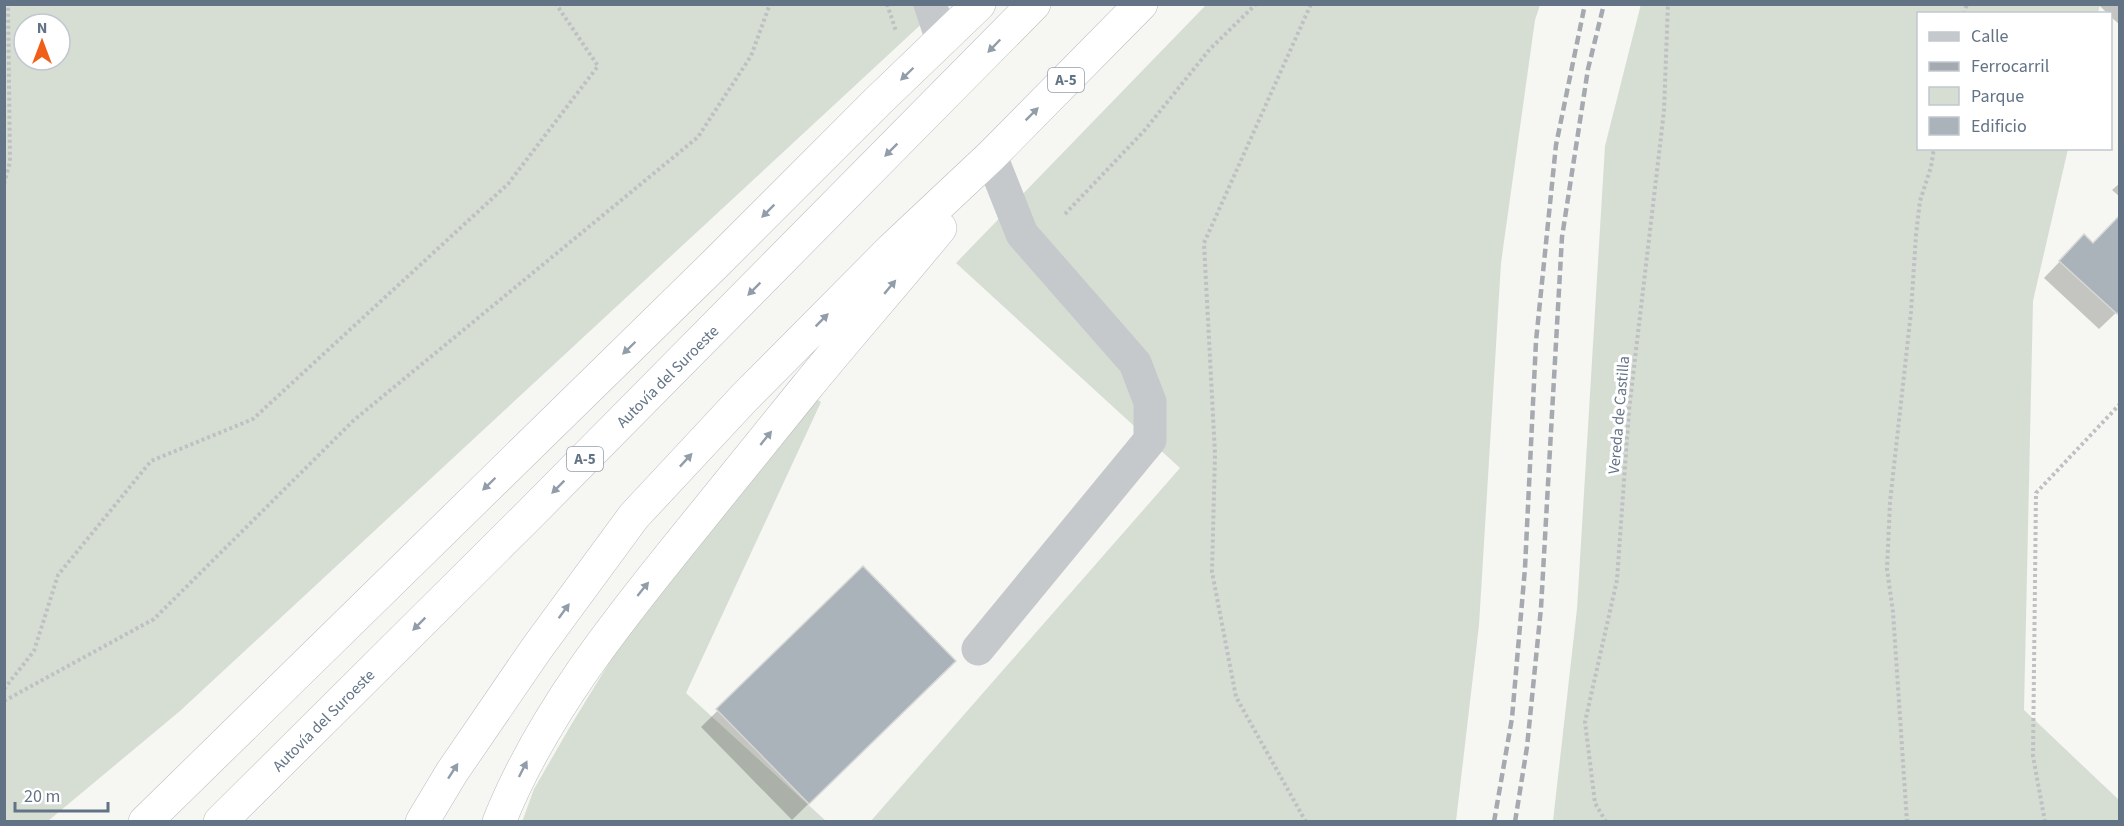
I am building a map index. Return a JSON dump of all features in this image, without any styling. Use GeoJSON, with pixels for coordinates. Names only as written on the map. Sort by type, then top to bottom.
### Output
{"type":"FeatureCollection","features":[{"type":"Feature","properties":{"kind":"highway"},"geometry":{"type":"LineString","coordinates":[[145,822],[979,4]]}},
{"type":"Feature","properties":{"kind":"highway","name":"Autovía del Suroeste"},"geometry":{"type":"LineString","coordinates":[[220,822],[530,515],[1035,4]]}},
{"type":"Feature","properties":{"kind":"highway","name":"A-5"},"geometry":{"type":"LineString","coordinates":[[422,822],[452,772],[537,648],[634,516],[752,390],[892,249],[991,156],[1141,4]]}},
{"type":"Feature","properties":{"kind":"highway"},"geometry":{"type":"LineString","coordinates":[[499,822],[508,797],[532,751],[626,610],[806,388],[939,229],[991,156]]}},
{"type":"Feature","properties":{"kind":"lane"},"geometry":{"type":"LineString","coordinates":[[930,4],[942,40]]}},
{"type":"Feature","properties":{"kind":"lane"},"geometry":{"type":"LineString","coordinates":[[978,650],[1150,440],[1150,402],[1136,363],[1022,234],[991,156]]}},
{"type":"Feature","properties":{"kind":"path"},"geometry":{"type":"LineString","coordinates":[[4,184],[10,162],[8,4]]}},
{"type":"Feature","properties":{"kind":"path"},"geometry":{"type":"LineString","coordinates":[[4,689],[34,651],[58,575],[151,461],[253,419],[508,184],[598,66],[556,4]]}},
{"type":"Feature","properties":{"kind":"path"},"geometry":{"type":"LineString","coordinates":[[4,701],[154,619],[354,420],[698,137],[752,56],[770,4]]}},
{"type":"Feature","properties":{"kind":"path"},"geometry":{"type":"LineString","coordinates":[[887,4],[896,31]]}},
{"type":"Feature","properties":{"kind":"path"},"geometry":{"type":"LineString","coordinates":[[1065,214],[1144,131],[1210,49],[1256,4]]}},
{"type":"Feature","properties":{"kind":"path"},"geometry":{"type":"LineString","coordinates":[[1306,822],[1236,697],[1212,572],[1215,454],[1204,243],[1311,4]]}},
{"type":"Feature","properties":{"kind":"path","name":"Vereda de Castilla"},"geometry":{"type":"LineString","coordinates":[[1606,822],[1595,803],[1585,722],[1617,580],[1629,410],[1664,111],[1668,4]]}},
{"type":"Feature","properties":{"kind":"path"},"geometry":{"type":"LineString","coordinates":[[1907,822],[1893,612],[1887,557],[1890,502],[1911,312],[1916,235],[1920,201],[1931,167],[1934,150]]}},
{"type":"Feature","properties":{"kind":"path"},"geometry":{"type":"LineString","coordinates":[[2044,822],[2033,756],[2036,493],[2120,404]]}},
{"type":"Feature","properties":{"kind":"green space"},"geometry":{"type":"Polygon","coordinates":[[[1641,4],[2100,5],[2098,12],[1917,12],[1917,150],[2068,150],[2033,301],[2024,710],[2119,800],[2119,821],[1553,821],[1577,609],[1605,146],[1641,4]]]}},
{"type":"Feature","properties":{"kind":"green space"},"geometry":{"type":"Polygon","coordinates":[[[5,5],[942,5],[180,711],[48,821],[5,822],[5,5]]]}},
{"type":"Feature","properties":{"kind":"green space"},"geometry":{"type":"Polygon","coordinates":[[[1206,5],[1540,5],[1535,20],[1501,263],[1479,625],[1456,821],[870,822],[1180,468],[956,263],[1206,5]]]}},
{"type":"Feature","properties":{"kind":"green space"},"geometry":{"type":"Polygon","coordinates":[[[810,395],[821,402],[686,693],[826,821],[522,822],[534,789],[636,619],[810,395]]]}},
{"type":"Feature","properties":{"kind":"building"},"geometry":{"type":"Polygon","coordinates":[[[2120,215],[2120,311],[2117,314],[2059,261],[2084,234],[2093,243],[2120,215]]]}},
{"type":"Feature","properties":{"kind":"building"},"geometry":{"type":"Polygon","coordinates":[[[863,566],[956,661],[809,804],[716,709],[863,566]]]}},
{"type":"Feature","properties":{"kind":"railway"},"geometry":{"type":"LineString","coordinates":[[1494,822],[1512,718],[1525,568],[1536,341],[1556,145],[1585,4]]}},
{"type":"Feature","properties":{"kind":"railway"},"geometry":{"type":"LineString","coordinates":[[1515,822],[1527,747],[1541,608],[1562,237],[1588,69],[1604,4]]}}]}
